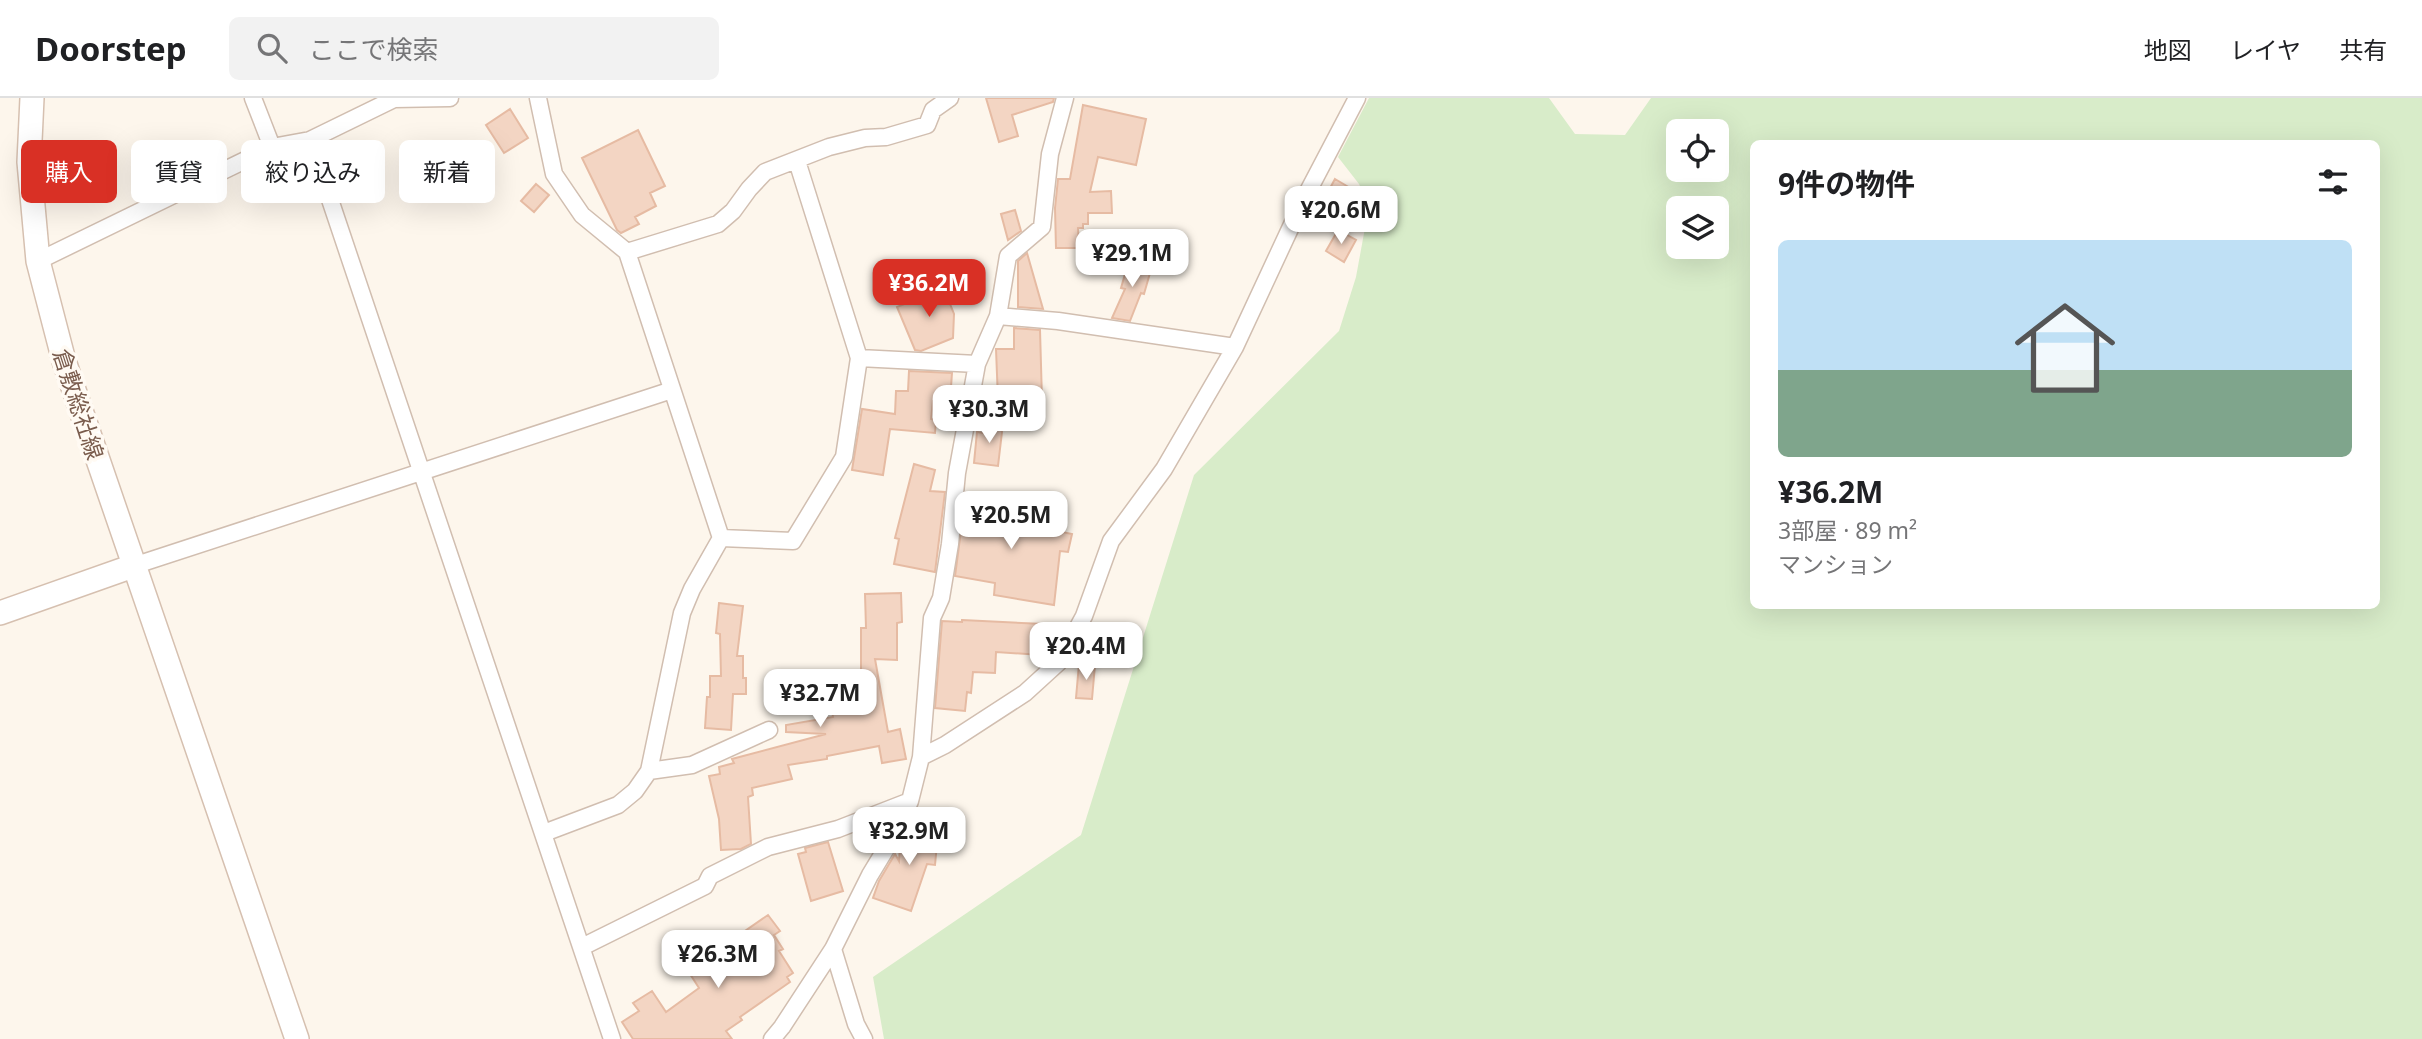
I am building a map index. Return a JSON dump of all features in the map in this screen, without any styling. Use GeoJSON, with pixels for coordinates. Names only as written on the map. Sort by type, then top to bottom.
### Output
{"type":"FeatureCollection","features":[{"type":"Feature","properties":{"kind":"main road","name":"倉敷総社線"},"geometry":{"type":"LineString","coordinates":[[32,98],[29,162],[38,261],[64,361],[297,1039]]}},
{"type":"Feature","properties":{"kind":"main road"},"geometry":{"type":"LineString","coordinates":[[0,613],[133,566]]}},
{"type":"Feature","properties":{"kind":"street"},"geometry":{"type":"LineString","coordinates":[[253,98],[269,140]]}},
{"type":"Feature","properties":{"kind":"street"},"geometry":{"type":"LineString","coordinates":[[310,140],[394,99],[450,98]]}},
{"type":"Feature","properties":{"kind":"street"},"geometry":{"type":"LineString","coordinates":[[538,98],[554,174],[582,215],[627,252],[721,538],[692,589],[682,613],[649,771],[635,790],[618,805],[544,833]]}},
{"type":"Feature","properties":{"kind":"street"},"geometry":{"type":"LineString","coordinates":[[627,252],[718,224],[733,211],[765,172],[829,147],[864,138],[886,137],[927,125],[933,110],[950,98]]}},
{"type":"Feature","properties":{"kind":"street"},"geometry":{"type":"LineString","coordinates":[[772,1039],[833,949],[870,875],[900,827],[910,801],[921,757],[932,618],[940,598],[950,544],[957,473],[977,364],[998,316],[1009,256],[1042,227],[1050,154],[1065,98]]}},
{"type":"Feature","properties":{"kind":"street"},"geometry":{"type":"LineString","coordinates":[[921,757],[945,745],[1025,693],[1059,662],[1084,616],[1111,541],[1164,470],[1235,347],[1302,202],[1357,98]]}},
{"type":"Feature","properties":{"kind":"street"},"geometry":{"type":"LineString","coordinates":[[721,538],[793,541],[844,457],[859,358],[797,161]]}},
{"type":"Feature","properties":{"kind":"street"},"geometry":{"type":"LineString","coordinates":[[38,261],[241,162]]}},
{"type":"Feature","properties":{"kind":"street"},"geometry":{"type":"LineString","coordinates":[[331,203],[612,1039]]}},
{"type":"Feature","properties":{"kind":"street"},"geometry":{"type":"LineString","coordinates":[[998,316],[1058,321],[1235,347]]}},
{"type":"Feature","properties":{"kind":"street"},"geometry":{"type":"LineString","coordinates":[[859,358],[977,364]]}},
{"type":"Feature","properties":{"kind":"street"},"geometry":{"type":"LineString","coordinates":[[133,566],[672,390]]}},
{"type":"Feature","properties":{"kind":"street"},"geometry":{"type":"LineString","coordinates":[[649,771],[692,765],[769,730]]}},
{"type":"Feature","properties":{"kind":"street"},"geometry":{"type":"LineString","coordinates":[[582,947],[705,886],[710,876],[768,847],[838,830],[910,801]]}},
{"type":"Feature","properties":{"kind":"street"},"geometry":{"type":"LineString","coordinates":[[833,949],[856,1024],[864,1039]]}},
{"type":"Feature","properties":{"kind":"green space"},"geometry":{"type":"Polygon","coordinates":[[[1369,98],[1549,98],[1575,134],[1625,135],[1651,98],[2422,98],[2422,1039],[884,1039],[873,977],[1081,835],[1194,475],[1339,331],[1356,277],[1369,206],[1359,184],[1338,157],[1369,98]]]}},
{"type":"Feature","properties":{"kind":"building"},"geometry":{"type":"Polygon","coordinates":[[[986,98],[1054,98],[1053,102],[1012,115],[1018,136],[999,142],[986,98]]]}},
{"type":"Feature","properties":{"kind":"building"},"geometry":{"type":"Polygon","coordinates":[[[1083,105],[1146,119],[1136,165],[1098,157],[1090,192],[1111,191],[1112,213],[1088,213],[1088,224],[1078,228],[1079,248],[1056,248],[1055,208],[1058,179],[1070,179],[1083,105]]]}},
{"type":"Feature","properties":{"kind":"building"},"geometry":{"type":"Polygon","coordinates":[[[510,109],[528,138],[504,153],[486,125],[510,109]]]}},
{"type":"Feature","properties":{"kind":"building"},"geometry":{"type":"Polygon","coordinates":[[[638,130],[665,186],[650,193],[656,206],[635,217],[639,224],[621,233],[617,230],[582,158],[638,130]]]}},
{"type":"Feature","properties":{"kind":"building"},"geometry":{"type":"Polygon","coordinates":[[[1335,179],[1357,192],[1349,207],[1357,211],[1346,231],[1316,214],[1335,179]]]}},
{"type":"Feature","properties":{"kind":"building"},"geometry":{"type":"Polygon","coordinates":[[[536,184],[549,195],[534,212],[521,201],[536,184]]]}},
{"type":"Feature","properties":{"kind":"building"},"geometry":{"type":"Polygon","coordinates":[[[1015,210],[1021,231],[1008,240],[1001,214],[1015,210]]]}},
{"type":"Feature","properties":{"kind":"building"},"geometry":{"type":"Polygon","coordinates":[[[1338,230],[1356,240],[1344,262],[1326,251],[1338,230]]]}},
{"type":"Feature","properties":{"kind":"building"},"geometry":{"type":"Polygon","coordinates":[[[1027,253],[1043,309],[1018,307],[1018,261],[1027,253]]]}},
{"type":"Feature","properties":{"kind":"building"},"geometry":{"type":"Polygon","coordinates":[[[1129,260],[1152,266],[1144,294],[1141,293],[1130,321],[1112,318],[1125,289],[1121,288],[1129,260]]]}},
{"type":"Feature","properties":{"kind":"building"},"geometry":{"type":"Polygon","coordinates":[[[942,284],[954,314],[953,338],[921,351],[915,350],[897,307],[924,296],[923,292],[942,284]]]}},
{"type":"Feature","properties":{"kind":"building"},"geometry":{"type":"Polygon","coordinates":[[[1014,328],[1040,330],[1042,400],[998,400],[996,349],[1014,349],[1014,328]]]}},
{"type":"Feature","properties":{"kind":"building"},"geometry":{"type":"Polygon","coordinates":[[[909,371],[952,373],[951,387],[945,387],[944,401],[933,401],[931,419],[936,420],[935,433],[890,429],[883,475],[852,470],[862,409],[895,414],[896,391],[908,391],[909,371]]]}},
{"type":"Feature","properties":{"kind":"building"},"geometry":{"type":"Polygon","coordinates":[[[986,420],[998,423],[1002,432],[998,466],[974,463],[977,432],[984,433],[986,420]]]}},
{"type":"Feature","properties":{"kind":"building"},"geometry":{"type":"Polygon","coordinates":[[[914,464],[935,470],[930,491],[945,492],[935,572],[894,564],[899,539],[895,538],[914,464]]]}},
{"type":"Feature","properties":{"kind":"building"},"geometry":{"type":"Polygon","coordinates":[[[966,493],[974,500],[1055,518],[1052,530],[1072,534],[1068,552],[1060,551],[1054,605],[994,595],[995,583],[955,576],[966,493]]]}},
{"type":"Feature","properties":{"kind":"building"},"geometry":{"type":"Polygon","coordinates":[[[901,593],[902,622],[897,623],[897,660],[875,659],[888,732],[900,729],[906,759],[882,763],[879,746],[788,765],[792,779],[752,788],[753,795],[748,797],[751,844],[741,849],[721,850],[719,819],[709,776],[720,774],[719,767],[734,763],[732,759],[826,734],[786,732],[786,725],[833,717],[829,693],[853,689],[852,682],[861,680],[861,628],[866,628],[865,594],[901,593]]]}},
{"type":"Feature","properties":{"kind":"building"},"geometry":{"type":"Polygon","coordinates":[[[719,603],[743,606],[737,656],[743,656],[746,694],[733,694],[731,730],[705,728],[710,676],[721,676],[720,634],[716,633],[719,603]]]}},
{"type":"Feature","properties":{"kind":"building"},"geometry":{"type":"Polygon","coordinates":[[[942,621],[1043,624],[1041,655],[996,652],[995,673],[973,672],[971,693],[967,692],[965,711],[935,708],[942,621]]]}},
{"type":"Feature","properties":{"kind":"building"},"geometry":{"type":"Polygon","coordinates":[[[1079,664],[1095,665],[1092,699],[1076,698],[1079,664]]]}},
{"type":"Feature","properties":{"kind":"building"},"geometry":{"type":"Polygon","coordinates":[[[919,820],[939,822],[935,865],[927,864],[911,911],[873,898],[879,881],[895,854],[899,861],[900,845],[909,830],[918,830],[919,820]]]}},
{"type":"Feature","properties":{"kind":"building"},"geometry":{"type":"Polygon","coordinates":[[[876,826],[882,835],[874,849],[864,830],[876,826]]]}},
{"type":"Feature","properties":{"kind":"building"},"geometry":{"type":"Polygon","coordinates":[[[828,842],[843,891],[811,901],[798,854],[806,852],[805,848],[828,842]]]}},
{"type":"Feature","properties":{"kind":"building"},"geometry":{"type":"Polygon","coordinates":[[[768,915],[780,931],[774,935],[783,949],[779,951],[793,973],[787,977],[790,982],[740,1017],[742,1020],[726,1031],[732,1039],[633,1039],[622,1022],[639,1011],[633,1003],[652,991],[666,1012],[699,988],[690,974],[694,971],[687,962],[704,949],[710,959],[744,936],[742,933],[768,915]]]}}]}
